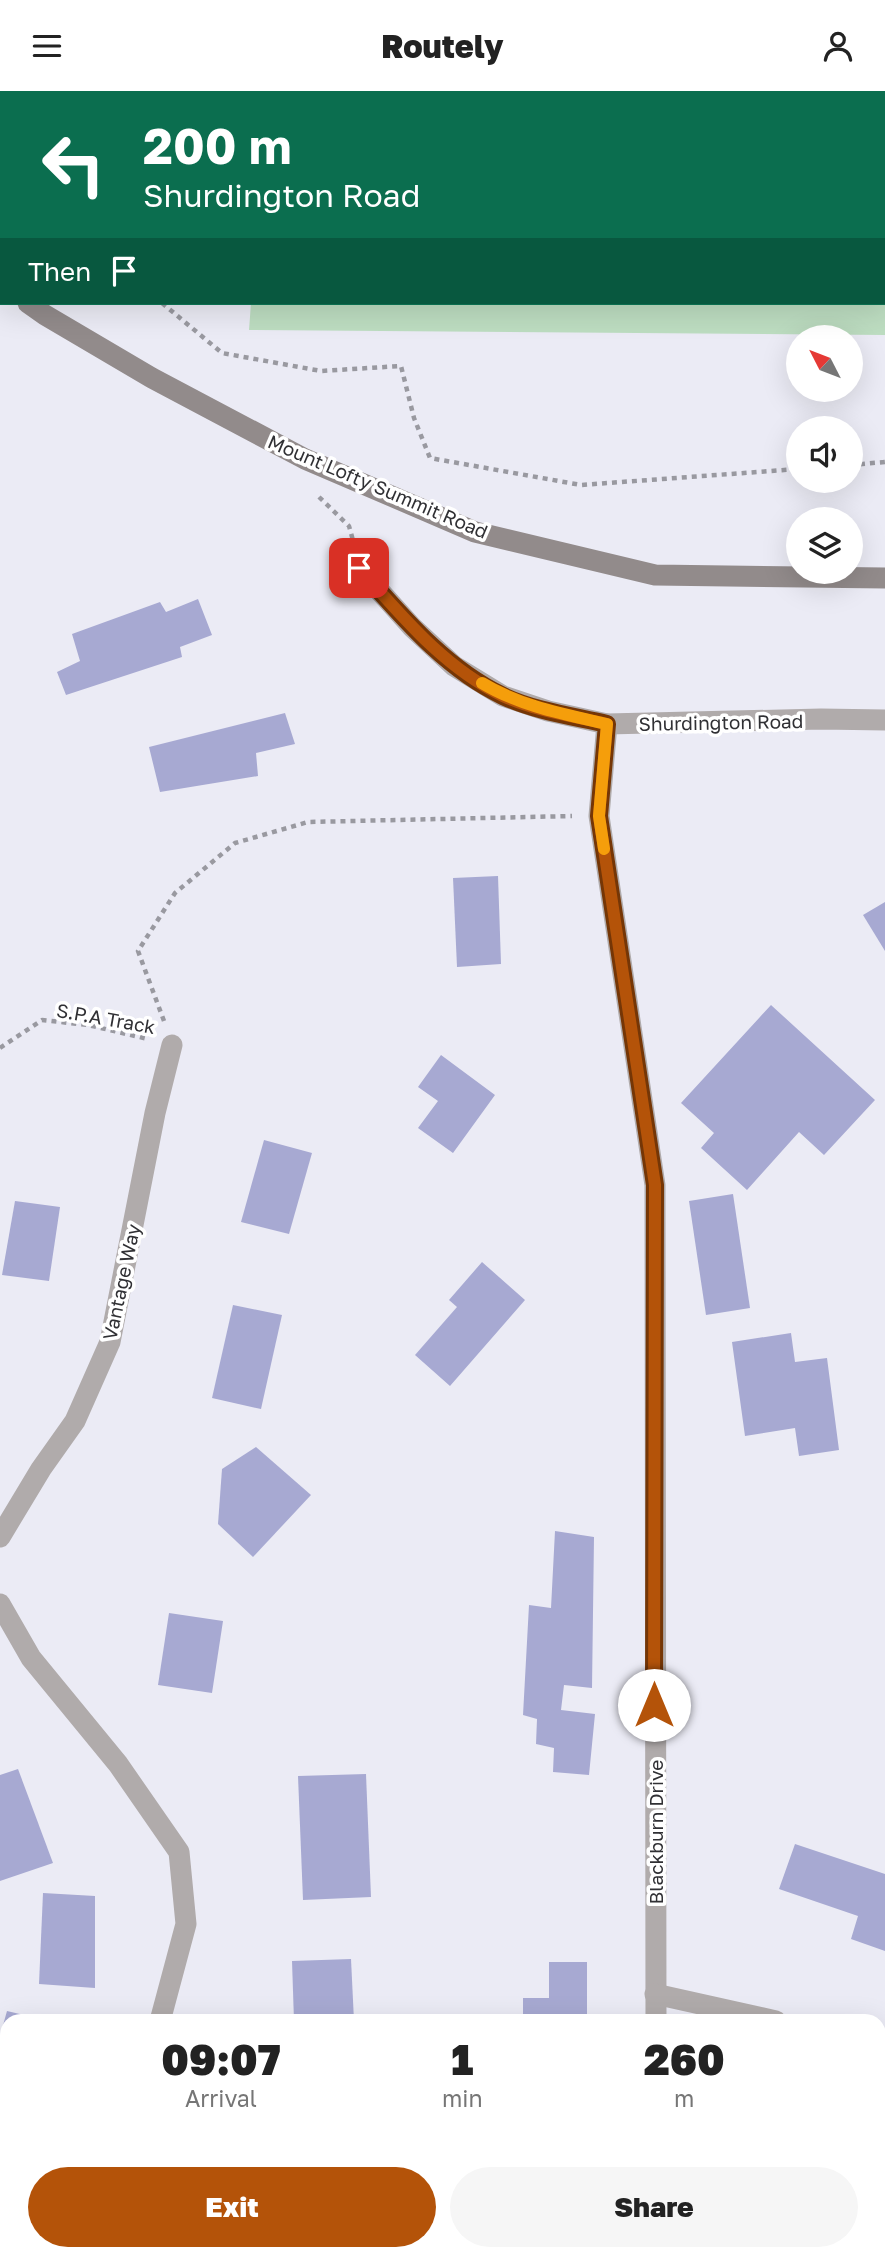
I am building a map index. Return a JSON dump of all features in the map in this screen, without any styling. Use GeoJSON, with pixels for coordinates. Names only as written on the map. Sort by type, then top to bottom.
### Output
{"type":"FeatureCollection","features":[{"type":"Feature","properties":{"kind":"main road","name":"Mount Lofty Summit Road"},"geometry":{"type":"LineString","coordinates":[[31,305],[152,378],[305,459],[475,531],[655,575],[885,578]]}},
{"type":"Feature","properties":{"kind":"street","name":"Shurdington Road"},"geometry":{"type":"LineString","coordinates":[[359,568],[412,627],[454,666],[503,696],[548,711],[607,724],[885,720]]}},
{"type":"Feature","properties":{"kind":"street","name":"Blackburn Drive"},"geometry":{"type":"LineString","coordinates":[[607,724],[599,816],[655,1185],[656,2014]]}},
{"type":"Feature","properties":{"kind":"street","name":"Vantage Way"},"geometry":{"type":"LineString","coordinates":[[0,1537],[41,1469],[75,1421],[110,1342],[155,1113],[172,1045]]}},
{"type":"Feature","properties":{"kind":"street"},"geometry":{"type":"LineString","coordinates":[[0,1604],[31,1658],[118,1764],[179,1852],[186,1924],[162,2014]]}},
{"type":"Feature","properties":{"kind":"street"},"geometry":{"type":"LineString","coordinates":[[655,1994],[745,2014]]}},
{"type":"Feature","properties":{"kind":"path"},"geometry":{"type":"LineString","coordinates":[[164,305],[222,353],[321,371],[401,366],[414,418],[430,458],[581,485],[786,470]]}},
{"type":"Feature","properties":{"kind":"path"},"geometry":{"type":"LineString","coordinates":[[863,464],[885,462]]}},
{"type":"Feature","properties":{"kind":"path"},"geometry":{"type":"LineString","coordinates":[[318,496],[349,526],[359,568]]}},
{"type":"Feature","properties":{"kind":"path"},"geometry":{"type":"LineString","coordinates":[[172,1045],[138,951],[175,893],[235,843],[308,822],[599,816]]}},
{"type":"Feature","properties":{"kind":"path","name":"S.P.A Track"},"geometry":{"type":"LineString","coordinates":[[0,1048],[42,1020],[88,1025],[172,1045]]}},
{"type":"Feature","properties":{"kind":"green space"},"geometry":{"type":"Polygon","coordinates":[[[251,305],[885,305],[885,335],[863,335],[863,325],[786,325],[786,334],[249,330],[251,305]]]}},
{"type":"Feature","properties":{"kind":"building"},"geometry":{"type":"Polygon","coordinates":[[[198,599],[212,635],[180,647],[182,657],[66,695],[57,672],[80,661],[72,634],[160,602],[166,612],[198,599]]]}},
{"type":"Feature","properties":{"kind":"building"},"geometry":{"type":"Polygon","coordinates":[[[285,713],[295,744],[256,753],[258,776],[160,792],[149,747],[285,713]]]}},
{"type":"Feature","properties":{"kind":"building"},"geometry":{"type":"Polygon","coordinates":[[[498,876],[501,964],[457,967],[453,878],[498,876]]]}},
{"type":"Feature","properties":{"kind":"building"},"geometry":{"type":"Polygon","coordinates":[[[885,902],[885,951],[863,915],[885,902]]]}},
{"type":"Feature","properties":{"kind":"building"},"geometry":{"type":"Polygon","coordinates":[[[771,1005],[875,1100],[824,1155],[799,1132],[747,1190],[701,1148],[714,1133],[681,1103],[771,1005]]]}},
{"type":"Feature","properties":{"kind":"building"},"geometry":{"type":"Polygon","coordinates":[[[441,1055],[495,1095],[453,1153],[418,1128],[438,1101],[418,1087],[441,1055]]]}},
{"type":"Feature","properties":{"kind":"building"},"geometry":{"type":"Polygon","coordinates":[[[264,1140],[312,1153],[289,1234],[241,1222],[264,1140]]]}},
{"type":"Feature","properties":{"kind":"building"},"geometry":{"type":"Polygon","coordinates":[[[733,1194],[750,1308],[706,1315],[689,1201],[733,1194]]]}},
{"type":"Feature","properties":{"kind":"building"},"geometry":{"type":"Polygon","coordinates":[[[15,1201],[60,1207],[49,1281],[2,1275],[15,1201]]]}},
{"type":"Feature","properties":{"kind":"building"},"geometry":{"type":"Polygon","coordinates":[[[482,1262],[525,1300],[450,1386],[415,1355],[457,1307],[449,1300],[482,1262]]]}},
{"type":"Feature","properties":{"kind":"building"},"geometry":{"type":"Polygon","coordinates":[[[233,1305],[282,1315],[261,1409],[212,1398],[233,1305]]]}},
{"type":"Feature","properties":{"kind":"building"},"geometry":{"type":"Polygon","coordinates":[[[791,1333],[795,1362],[827,1358],[839,1450],[799,1456],[795,1428],[745,1436],[732,1342],[791,1333]]]}},
{"type":"Feature","properties":{"kind":"building"},"geometry":{"type":"Polygon","coordinates":[[[256,1447],[311,1495],[253,1557],[218,1524],[222,1469],[256,1447]]]}},
{"type":"Feature","properties":{"kind":"building"},"geometry":{"type":"Polygon","coordinates":[[[555,1531],[594,1537],[592,1688],[564,1685],[561,1710],[595,1714],[589,1775],[553,1772],[554,1748],[536,1744],[537,1719],[523,1715],[529,1605],[551,1608],[555,1531]]]}},
{"type":"Feature","properties":{"kind":"building"},"geometry":{"type":"Polygon","coordinates":[[[169,1613],[223,1621],[212,1693],[158,1685],[169,1613]]]}},
{"type":"Feature","properties":{"kind":"building"},"geometry":{"type":"Polygon","coordinates":[[[18,1769],[53,1863],[0,1881],[0,1775],[18,1769]]]}},
{"type":"Feature","properties":{"kind":"building"},"geometry":{"type":"Polygon","coordinates":[[[366,1774],[371,1897],[303,1900],[298,1776],[366,1774]]]}},
{"type":"Feature","properties":{"kind":"building"},"geometry":{"type":"Polygon","coordinates":[[[795,1844],[885,1874],[885,1951],[851,1939],[858,1916],[779,1889],[795,1844]]]}},
{"type":"Feature","properties":{"kind":"building"},"geometry":{"type":"Polygon","coordinates":[[[43,1893],[95,1896],[95,1988],[39,1984],[43,1893]]]}},
{"type":"Feature","properties":{"kind":"building"},"geometry":{"type":"Polygon","coordinates":[[[351,1959],[354,2014],[294,2014],[292,1961],[351,1959]]]}},
{"type":"Feature","properties":{"kind":"building"},"geometry":{"type":"Polygon","coordinates":[[[549,1962],[587,1962],[587,2014],[523,2014],[523,1998],[549,1998],[549,1962]]]}},
{"type":"Feature","properties":{"kind":"slow traffic"},"geometry":{"type":"LineString","coordinates":[[482,683],[503,696],[548,711],[607,724],[599,816],[604,849]]}},
{"type":"Feature","properties":{"kind":"route"},"geometry":{"type":"LineString","coordinates":[[359,568],[412,627],[454,666],[503,696],[548,711],[607,724],[599,816],[655,1185],[654,1705]]}}]}
